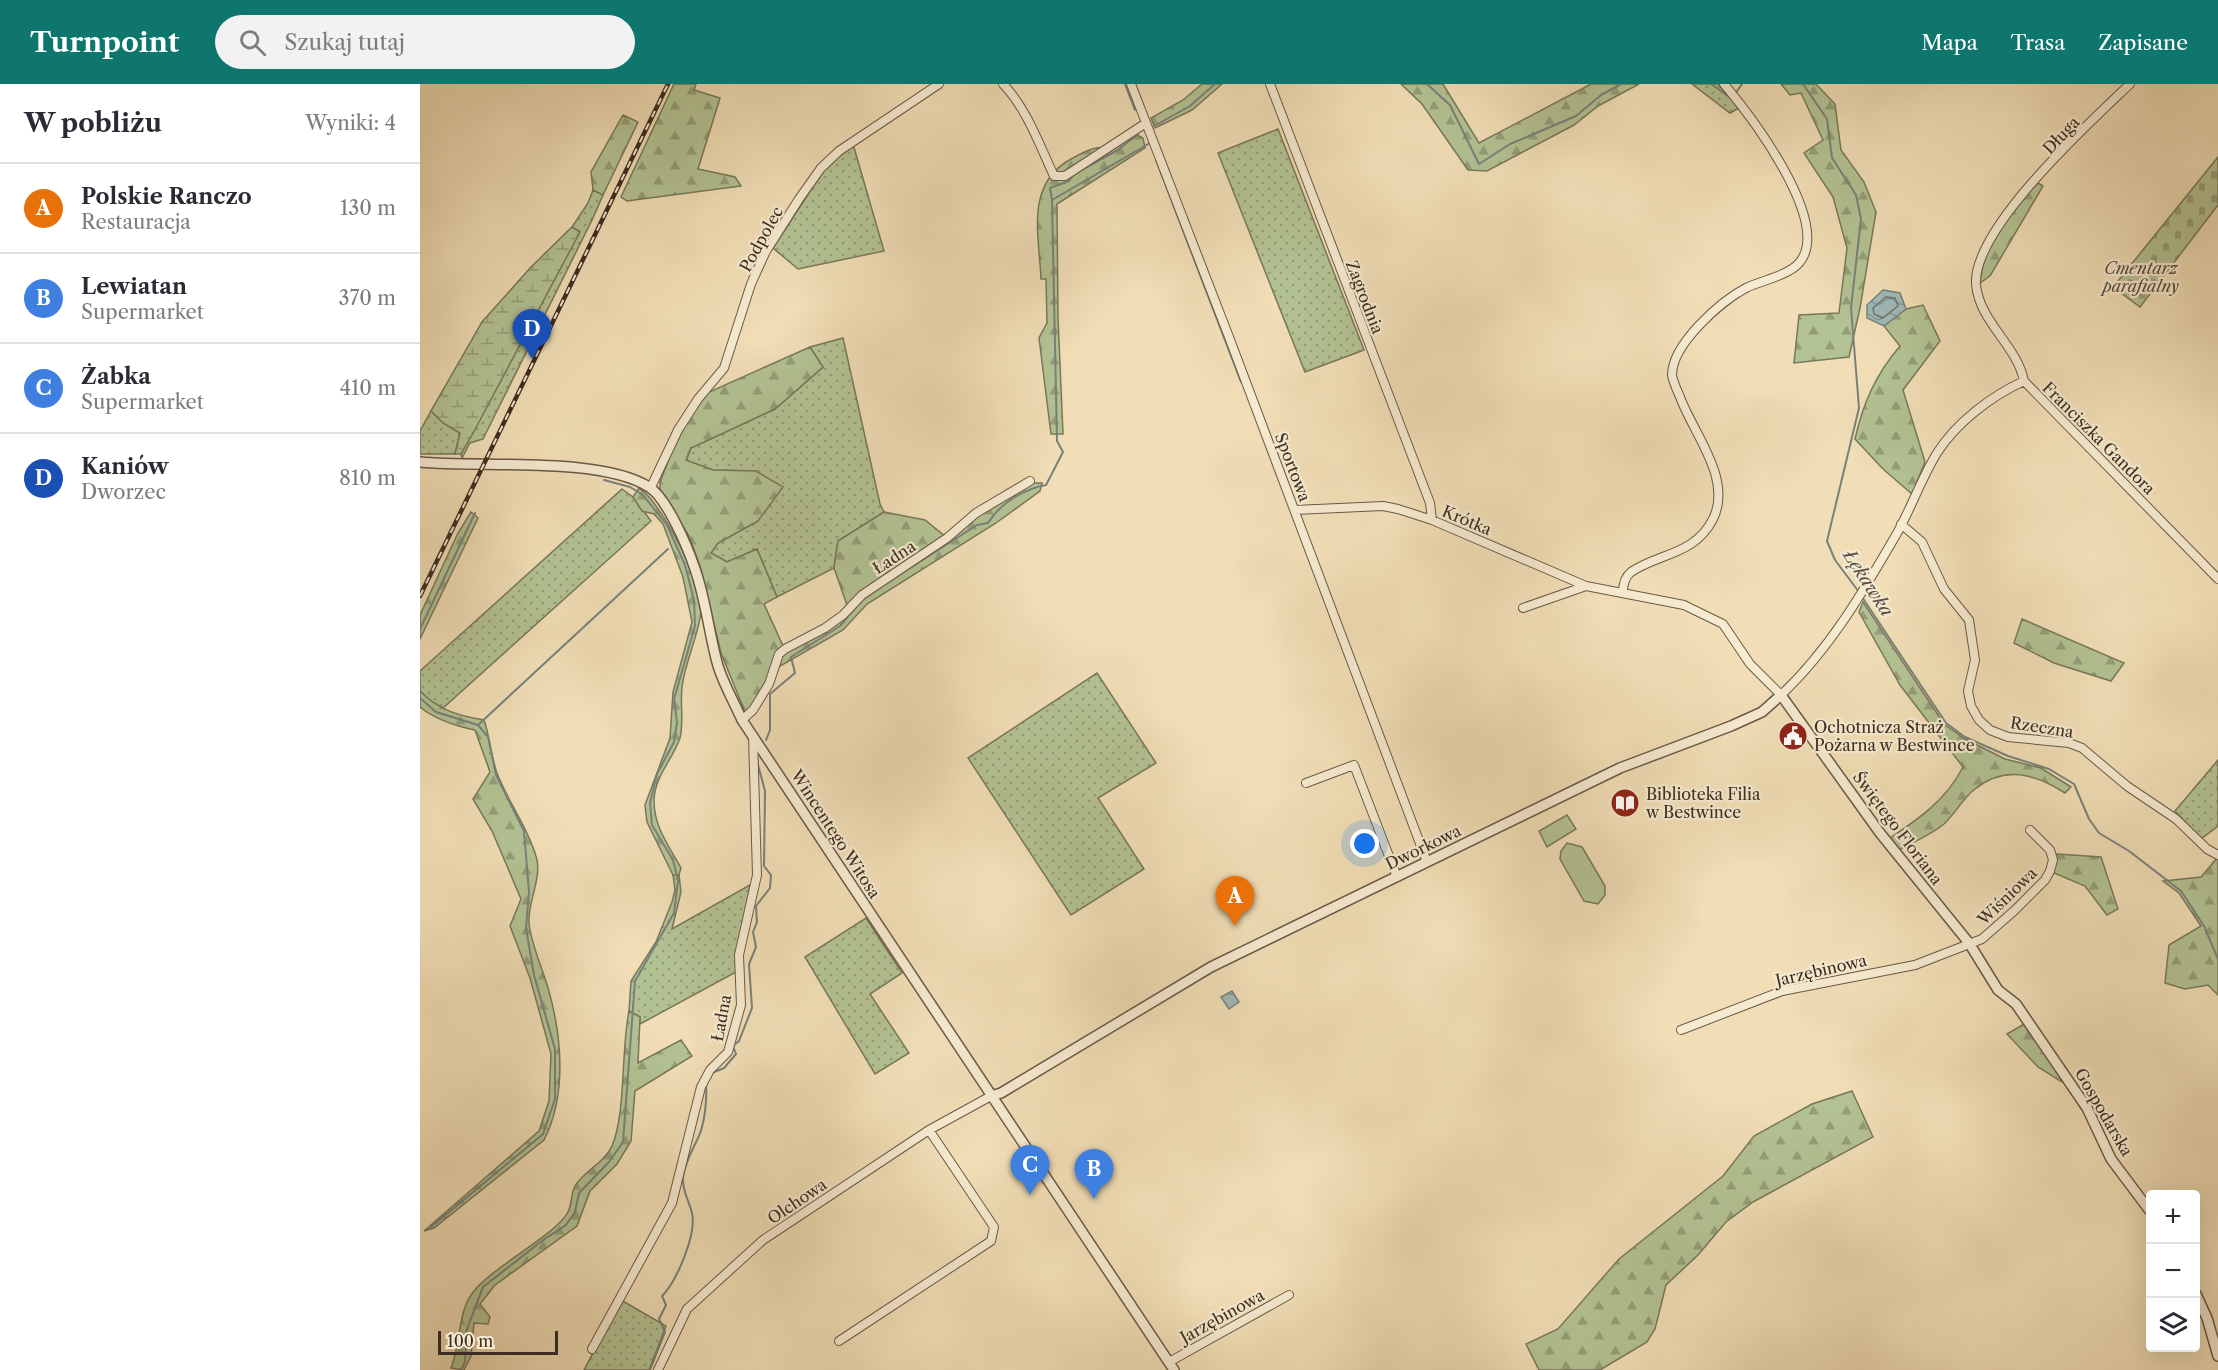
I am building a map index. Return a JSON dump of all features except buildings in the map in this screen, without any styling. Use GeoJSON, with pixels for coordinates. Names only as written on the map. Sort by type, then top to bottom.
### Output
{"type":"FeatureCollection","features":[{"type":"Feature","properties":{"kind":"street","name":"Podpolec"},"geometry":{"type":"LineString","coordinates":[[651,488],[678,430],[698,399],[724,368],[751,284],[766,251],[821,168],[839,150],[939,84]]}},
{"type":"Feature","properties":{"kind":"street"},"geometry":{"type":"LineString","coordinates":[[1003,84],[1013,95],[1028,121],[1053,176],[1065,176],[1146,123]]}},
{"type":"Feature","properties":{"kind":"street","name":"Sportowa"},"geometry":{"type":"LineString","coordinates":[[1131,84],[1427,862]]}},
{"type":"Feature","properties":{"kind":"street","name":"Zagrodnia"},"geometry":{"type":"LineString","coordinates":[[1270,84],[1430,503],[1432,520]]}},
{"type":"Feature","properties":{"kind":"street"},"geometry":{"type":"LineString","coordinates":[[1623,592],[1623,583],[1630,573],[1675,554],[1700,538],[1713,518],[1719,497],[1718,479],[1684,409],[1672,376],[1676,359],[1686,341],[1719,306],[1745,289],[1790,269],[1801,261],[1807,249],[1804,222],[1794,186],[1774,150],[1724,84]]}},
{"type":"Feature","properties":{"kind":"street","name":"Długa"},"geometry":{"type":"LineString","coordinates":[[2011,205],[2130,84]]}},
{"type":"Feature","properties":{"kind":"street","name":"Franciszka Gandora"},"geometry":{"type":"LineString","coordinates":[[2011,205],[1979,260],[1976,284],[1982,308],[2021,367],[2024,381],[2218,579]]}},
{"type":"Feature","properties":{"kind":"street"},"geometry":{"type":"LineString","coordinates":[[1781,695],[1820,655],[1901,524],[1937,453],[1963,422],[2004,390],[2024,381]]}},
{"type":"Feature","properties":{"kind":"street"},"geometry":{"type":"LineString","coordinates":[[420,462],[568,466],[629,478],[651,488]]}},
{"type":"Feature","properties":{"kind":"street","name":"Ładna"},"geometry":{"type":"LineString","coordinates":[[742,720],[753,710],[769,684],[779,654],[785,649],[825,628],[843,615],[862,595],[947,538],[976,513],[1030,481]]}},
{"type":"Feature","properties":{"kind":"street","name":"Wincentego Witosa"},"geometry":{"type":"LineString","coordinates":[[651,488],[671,515],[696,570],[718,666],[742,720],[1171,1366]]}},
{"type":"Feature","properties":{"kind":"street","name":"Krótka"},"geometry":{"type":"LineString","coordinates":[[1295,510],[1383,506],[1432,520],[1586,586],[1623,592]]}},
{"type":"Feature","properties":{"kind":"street","name":"Rzeczna"},"geometry":{"type":"LineString","coordinates":[[1901,524],[1922,542],[1944,589],[1968,620],[1975,660],[1968,691],[1971,706],[1979,720],[1990,730],[2008,737],[2069,743],[2082,748],[2127,786],[2176,819],[2207,849],[2218,855]]}},
{"type":"Feature","properties":{"kind":"street"},"geometry":{"type":"LineString","coordinates":[[1523,608],[1586,586]]}},
{"type":"Feature","properties":{"kind":"street","name":"Świętego Floriana"},"geometry":{"type":"LineString","coordinates":[[1623,592],[1684,605],[1723,624],[1750,664],[1781,695],[1880,833],[1969,943],[1998,990],[2016,1004],[2054,1057]]}},
{"type":"Feature","properties":{"kind":"street","name":"Dworkowa"},"geometry":{"type":"LineString","coordinates":[[991,1096],[1001,1093],[1212,967],[1620,768],[1762,712],[1781,695]]}},
{"type":"Feature","properties":{"kind":"street","name":"Ładna"},"geometry":{"type":"LineString","coordinates":[[592,1349],[672,1203],[701,1087],[710,1070],[728,1052],[741,1005],[740,955],[757,875],[753,736]]}},
{"type":"Feature","properties":{"kind":"street"},"geometry":{"type":"LineString","coordinates":[[1306,783],[1354,765],[1397,877]]}},
{"type":"Feature","properties":{"kind":"street","name":"Wiśniowa"},"geometry":{"type":"LineString","coordinates":[[1969,943],[1982,939],[2015,910],[2050,871],[2053,860],[2050,850],[2030,830]]}},
{"type":"Feature","properties":{"kind":"street","name":"Jarzębinowa"},"geometry":{"type":"LineString","coordinates":[[1681,1030],[1782,991],[1915,964],[1969,943]]}},
{"type":"Feature","properties":{"kind":"street","name":"Gospodarska"},"geometry":{"type":"LineString","coordinates":[[2054,1057],[2087,1108],[2111,1159],[2146,1204]]}},
{"type":"Feature","properties":{"kind":"street","name":"Olchowa"},"geometry":{"type":"LineString","coordinates":[[658,1370],[687,1309],[728,1269],[763,1240],[929,1130],[991,1096]]}},
{"type":"Feature","properties":{"kind":"street"},"geometry":{"type":"LineString","coordinates":[[839,1341],[991,1241],[994,1227],[929,1130]]}},
{"type":"Feature","properties":{"kind":"street","name":"Jarzębinowa"},"geometry":{"type":"LineString","coordinates":[[1171,1366],[1290,1295]]}},
{"type":"Feature","properties":{"kind":"street"},"geometry":{"type":"LineString","coordinates":[[2198,1298],[2207,1318],[2218,1356]]}},
{"type":"Feature","properties":{"kind":"green space"},"geometry":{"type":"Polygon","coordinates":[[[674,84],[696,84],[694,90],[720,98],[698,169],[735,177],[741,186],[627,201],[621,197],[674,84]]]}},
{"type":"Feature","properties":{"kind":"green space"},"geometry":{"type":"Polygon","coordinates":[[[1202,84],[1222,84],[1192,110],[1155,128],[1151,118],[1183,100],[1202,84]]]}},
{"type":"Feature","properties":{"kind":"green space"},"geometry":{"type":"Polygon","coordinates":[[[1401,84],[1443,84],[1479,143],[1591,84],[1639,84],[1598,106],[1574,125],[1487,171],[1468,170],[1422,104],[1401,84]]]}},
{"type":"Feature","properties":{"kind":"green space"},"geometry":{"type":"Polygon","coordinates":[[[1692,84],[1718,84],[1739,108],[1730,113],[1692,84]]]}},
{"type":"Feature","properties":{"kind":"green space"},"geometry":{"type":"Polygon","coordinates":[[[1781,84],[1816,84],[1835,104],[1841,150],[1864,182],[1876,212],[1860,308],[1849,357],[1794,363],[1799,315],[1839,313],[1847,248],[1833,197],[1804,153],[1823,140],[1801,93],[1790,95],[1781,84]]]}},
{"type":"Feature","properties":{"kind":"green space"},"geometry":{"type":"Polygon","coordinates":[[[623,115],[638,122],[603,195],[593,190],[591,172],[623,115]]]}},
{"type":"Feature","properties":{"kind":"green space"},"geometry":{"type":"Polygon","coordinates":[[[1278,129],[1364,350],[1305,372],[1218,153],[1278,129]]]}},
{"type":"Feature","properties":{"kind":"green space"},"geometry":{"type":"Polygon","coordinates":[[[1135,134],[1143,138],[1145,148],[1057,204],[1058,318],[1063,434],[1051,434],[1039,338],[1047,323],[1046,279],[1041,279],[1037,228],[1041,196],[1056,169],[1071,159],[1092,149],[1114,148],[1135,134]]]}},
{"type":"Feature","properties":{"kind":"green space"},"geometry":{"type":"Polygon","coordinates":[[[853,144],[884,251],[798,269],[773,248],[824,170],[853,144]]]}},
{"type":"Feature","properties":{"kind":"green space","name":"Cmentarz parafialny"},"geometry":{"type":"Polygon","coordinates":[[[2218,157],[2218,205],[2140,307],[2113,287],[2218,157]]]}},
{"type":"Feature","properties":{"kind":"green space"},"geometry":{"type":"Polygon","coordinates":[[[2038,183],[2043,186],[1990,276],[1980,283],[1986,254],[1992,241],[2008,216],[2038,183]]]}},
{"type":"Feature","properties":{"kind":"green space"},"geometry":{"type":"Polygon","coordinates":[[[593,190],[603,195],[592,220],[483,439],[470,443],[462,458],[461,454],[579,232],[572,227],[588,203],[593,190]]]}},
{"type":"Feature","properties":{"kind":"green space"},"geometry":{"type":"Polygon","coordinates":[[[572,227],[580,232],[471,437],[461,454],[455,454],[460,433],[443,423],[431,411],[482,322],[531,267],[572,227]]]}},
{"type":"Feature","properties":{"kind":"green space"},"geometry":{"type":"Polygon","coordinates":[[[1923,305],[1940,341],[1903,390],[1925,462],[1912,494],[1883,469],[1855,439],[1862,413],[1872,390],[1884,367],[1900,346],[1884,326],[1906,309],[1923,305]]]}},
{"type":"Feature","properties":{"kind":"green space"},"geometry":{"type":"Polygon","coordinates":[[[843,338],[880,504],[884,512],[838,541],[834,568],[777,597],[757,549],[727,562],[711,553],[718,543],[758,521],[756,471],[713,470],[686,461],[691,448],[775,409],[823,367],[810,347],[843,338]]]}},
{"type":"Feature","properties":{"kind":"green space"},"geometry":{"type":"Polygon","coordinates":[[[810,347],[823,367],[775,409],[691,448],[686,460],[713,470],[756,471],[783,487],[758,521],[718,543],[711,553],[727,562],[757,549],[777,597],[764,604],[784,648],[752,709],[745,712],[721,653],[700,566],[689,536],[660,490],[660,482],[680,431],[707,393],[810,347]]]}},
{"type":"Feature","properties":{"kind":"green space"},"geometry":{"type":"Polygon","coordinates":[[[431,411],[443,423],[460,433],[455,454],[420,454],[420,431],[431,411]]]}},
{"type":"Feature","properties":{"kind":"green space"},"geometry":{"type":"Polygon","coordinates":[[[1032,483],[1042,483],[1040,491],[996,523],[867,604],[843,630],[777,668],[781,655],[826,629],[863,596],[978,515],[1032,483]]]}},
{"type":"Feature","properties":{"kind":"green space"},"geometry":{"type":"Polygon","coordinates":[[[639,488],[659,509],[680,545],[700,600],[701,612],[682,687],[680,738],[660,776],[654,801],[659,828],[681,868],[679,875],[673,875],[647,822],[645,805],[670,738],[673,692],[692,622],[683,577],[663,524],[654,514],[642,511],[633,497],[639,488]]]}},
{"type":"Feature","properties":{"kind":"green space"},"geometry":{"type":"Polygon","coordinates":[[[622,489],[633,497],[651,521],[443,708],[430,701],[420,691],[420,671],[622,489]]]}},
{"type":"Feature","properties":{"kind":"green space"},"geometry":{"type":"Polygon","coordinates":[[[471,512],[478,518],[420,639],[420,615],[458,533],[471,512]]]}},
{"type":"Feature","properties":{"kind":"green space"},"geometry":{"type":"Polygon","coordinates":[[[884,512],[925,520],[946,537],[848,608],[834,568],[838,541],[884,512]]]}},
{"type":"Feature","properties":{"kind":"green space"},"geometry":{"type":"Polygon","coordinates":[[[1863,602],[1944,724],[1965,739],[2005,759],[2041,768],[2071,787],[2065,793],[2031,777],[2009,775],[1998,777],[1975,789],[1939,828],[1899,850],[1890,838],[1940,799],[1963,767],[1900,685],[1859,612],[1863,602]]]}},
{"type":"Feature","properties":{"kind":"green space"},"geometry":{"type":"Polygon","coordinates":[[[2022,619],[2124,663],[2111,681],[2054,663],[2014,643],[2022,619]]]}},
{"type":"Feature","properties":{"kind":"green space"},"geometry":{"type":"Polygon","coordinates":[[[1097,673],[1156,763],[1098,798],[1144,869],[1071,915],[968,758],[1097,673]]]}},
{"type":"Feature","properties":{"kind":"green space"},"geometry":{"type":"Polygon","coordinates":[[[420,691],[434,703],[449,711],[484,720],[497,773],[532,845],[538,864],[538,873],[530,907],[529,923],[553,1006],[560,1065],[556,1104],[544,1140],[434,1228],[424,1231],[539,1131],[549,1101],[551,1054],[530,978],[510,926],[521,899],[492,831],[473,799],[490,772],[475,730],[446,722],[426,712],[420,707],[420,691]]]}},
{"type":"Feature","properties":{"kind":"green space"},"geometry":{"type":"Polygon","coordinates":[[[2218,760],[2218,826],[2201,839],[2175,811],[2218,760]]]}},
{"type":"Feature","properties":{"kind":"green space"},"geometry":{"type":"Polygon","coordinates":[[[1567,815],[1576,829],[1547,847],[1539,831],[1567,815]]]}},
{"type":"Feature","properties":{"kind":"green space"},"geometry":{"type":"Polygon","coordinates":[[[1567,843],[1582,847],[1605,886],[1605,895],[1598,904],[1584,901],[1560,859],[1561,851],[1567,843]]]}},
{"type":"Feature","properties":{"kind":"green space"},"geometry":{"type":"Polygon","coordinates":[[[2057,854],[2101,857],[2118,909],[2107,915],[2085,886],[2052,872],[2057,854]]]}},
{"type":"Feature","properties":{"kind":"green space"},"geometry":{"type":"Polygon","coordinates":[[[2218,857],[2218,995],[2208,985],[2185,989],[2165,983],[2169,945],[2201,926],[2179,893],[2163,881],[2201,877],[2218,857]]]}},
{"type":"Feature","properties":{"kind":"green space"},"geometry":{"type":"Polygon","coordinates":[[[673,875],[679,875],[681,892],[672,929],[750,885],[736,972],[640,1024],[640,1017],[629,1011],[631,981],[656,942],[672,902],[675,890],[673,875]]]}},
{"type":"Feature","properties":{"kind":"green space"},"geometry":{"type":"Polygon","coordinates":[[[866,918],[902,973],[870,994],[909,1053],[875,1074],[805,957],[866,918]]]}},
{"type":"Feature","properties":{"kind":"green space"},"geometry":{"type":"Polygon","coordinates":[[[629,1011],[640,1017],[638,1063],[681,1040],[692,1056],[635,1091],[631,1141],[617,1164],[590,1191],[577,1226],[495,1285],[480,1304],[490,1317],[488,1324],[474,1323],[471,1356],[464,1370],[451,1368],[462,1318],[474,1291],[483,1281],[562,1221],[568,1212],[575,1186],[605,1157],[612,1146],[619,1116],[629,1011]]]}},
{"type":"Feature","properties":{"kind":"green space"},"geometry":{"type":"Polygon","coordinates":[[[2026,1023],[2067,1081],[2062,1082],[2038,1067],[2007,1034],[2026,1023]]]}},
{"type":"Feature","properties":{"kind":"green space"},"geometry":{"type":"Polygon","coordinates":[[[1852,1091],[1873,1137],[1753,1202],[1726,1222],[1698,1255],[1666,1285],[1655,1329],[1647,1342],[1600,1370],[1539,1370],[1526,1344],[1558,1329],[1619,1259],[1723,1176],[1754,1136],[1812,1104],[1852,1091]]]}},
{"type":"Feature","properties":{"kind":"green space"},"geometry":{"type":"Polygon","coordinates":[[[621,1300],[666,1326],[649,1370],[584,1370],[621,1300]]]}},
{"type":"Feature","properties":{"kind":"water"},"geometry":{"type":"Polygon","coordinates":[[[1883,290],[1900,293],[1906,309],[1884,326],[1867,318],[1867,305],[1883,290]]]}},
{"type":"Feature","properties":{"kind":"water"},"geometry":{"type":"Polygon","coordinates":[[[1232,991],[1239,1002],[1229,1009],[1221,997],[1232,991]]]}},
{"type":"Feature","properties":{"kind":"waterway"},"geometry":{"type":"LineString","coordinates":[[1125,84],[1135,110]]}},
{"type":"Feature","properties":{"kind":"waterway"},"geometry":{"type":"LineString","coordinates":[[1156,125],[1190,106],[1215,84]]}},
{"type":"Feature","properties":{"kind":"waterway"},"geometry":{"type":"LineString","coordinates":[[1427,84],[1450,105],[1479,164],[1510,144],[1576,116],[1601,95],[1621,84]]}},
{"type":"Feature","properties":{"kind":"waterway"},"geometry":{"type":"LineString","coordinates":[[1711,84],[1731,98]]}},
{"type":"Feature","properties":{"kind":"waterway"},"geometry":{"type":"LineString","coordinates":[[1735,94],[1742,84]]}},
{"type":"Feature","properties":{"kind":"waterway","name":"Łękawka"},"geometry":{"type":"LineString","coordinates":[[1803,84],[1827,119],[1832,158],[1856,195],[1861,219],[1851,308],[1859,408],[1827,541],[1835,560],[1859,592]]}},
{"type":"Feature","properties":{"kind":"waterway"},"geometry":{"type":"LineString","coordinates":[[1052,200],[1050,188],[1069,181],[1074,174],[1118,150],[1138,134]]}},
{"type":"Feature","properties":{"kind":"waterway"},"geometry":{"type":"LineString","coordinates":[[766,740],[770,730],[770,694],[795,673],[791,657],[840,626],[861,601],[882,586],[977,525],[988,523],[999,509],[1013,498],[1046,485],[1063,452],[1057,441],[1052,200],[1150,143]]}},
{"type":"Feature","properties":{"kind":"waterway"},"geometry":{"type":"LineString","coordinates":[[1156,160],[1241,382]]}},
{"type":"Feature","properties":{"kind":"waterway"},"geometry":{"type":"LineString","coordinates":[[461,1370],[465,1362],[467,1329],[483,1287],[566,1225],[575,1212],[579,1193],[609,1162],[623,1142],[635,981],[674,913],[678,880],[673,860],[652,825],[650,803],[657,774],[674,742],[677,723],[674,699],[695,626],[694,600],[685,565],[667,525],[643,495],[630,487],[604,480]]}},
{"type":"Feature","properties":{"kind":"waterway"},"geometry":{"type":"LineString","coordinates":[[420,629],[475,513]]}},
{"type":"Feature","properties":{"kind":"waterway"},"geometry":{"type":"LineString","coordinates":[[478,725],[668,549]]}},
{"type":"Feature","properties":{"kind":"waterway","name":"Łękawka"},"geometry":{"type":"LineString","coordinates":[[1862,597],[1946,723],[1965,737],[2008,756],[2049,769],[2074,784],[2089,819],[2099,833],[2129,851],[2181,891],[2204,926],[2218,959]]}},
{"type":"Feature","properties":{"kind":"waterway"},"geometry":{"type":"LineString","coordinates":[[420,698],[436,712],[478,725],[488,737],[496,775],[524,831],[529,892],[526,928],[534,975],[555,1049],[555,1099],[543,1134],[431,1227]]}},
{"type":"Feature","properties":{"kind":"waterway"},"geometry":{"type":"LineString","coordinates":[[712,1073],[724,1068],[736,1054],[733,1046],[739,1041],[752,1008],[749,964],[756,947],[753,932],[757,922],[756,906],[770,888],[771,875],[764,866],[765,791],[757,761]]}},
{"type":"Feature","properties":{"kind":"waterway"},"geometry":{"type":"LineString","coordinates":[[650,1370],[665,1332],[659,1319],[666,1305],[662,1296],[679,1269],[691,1233],[692,1213],[683,1177],[702,1126],[706,1104],[706,1084]]}},
{"type":"Feature","properties":{"kind":"railway"},"geometry":{"type":"LineString","coordinates":[[420,596],[668,84]]}},
{"type":"Feature","properties":{"kind":"place","name":"Kaniów"},"geometry":{"type":"Point","coordinates":[532,359]}},
{"type":"Feature","properties":{"kind":"place","name":"Ochotnicza Straż Pożarna w Bestwince"},"geometry":{"type":"Point","coordinates":[1793,736]}},
{"type":"Feature","properties":{"kind":"place","name":"Biblioteka Filia w Bestwince"},"geometry":{"type":"Point","coordinates":[1625,803]}},
{"type":"Feature","properties":{"kind":"place","name":"Polskie Ranczo"},"geometry":{"type":"Point","coordinates":[1235,926]}},
{"type":"Feature","properties":{"kind":"place","name":"Żabka"},"geometry":{"type":"Point","coordinates":[1030,1195]}},
{"type":"Feature","properties":{"kind":"place","name":"Lewiatan"},"geometry":{"type":"Point","coordinates":[1094,1199]}}]}
